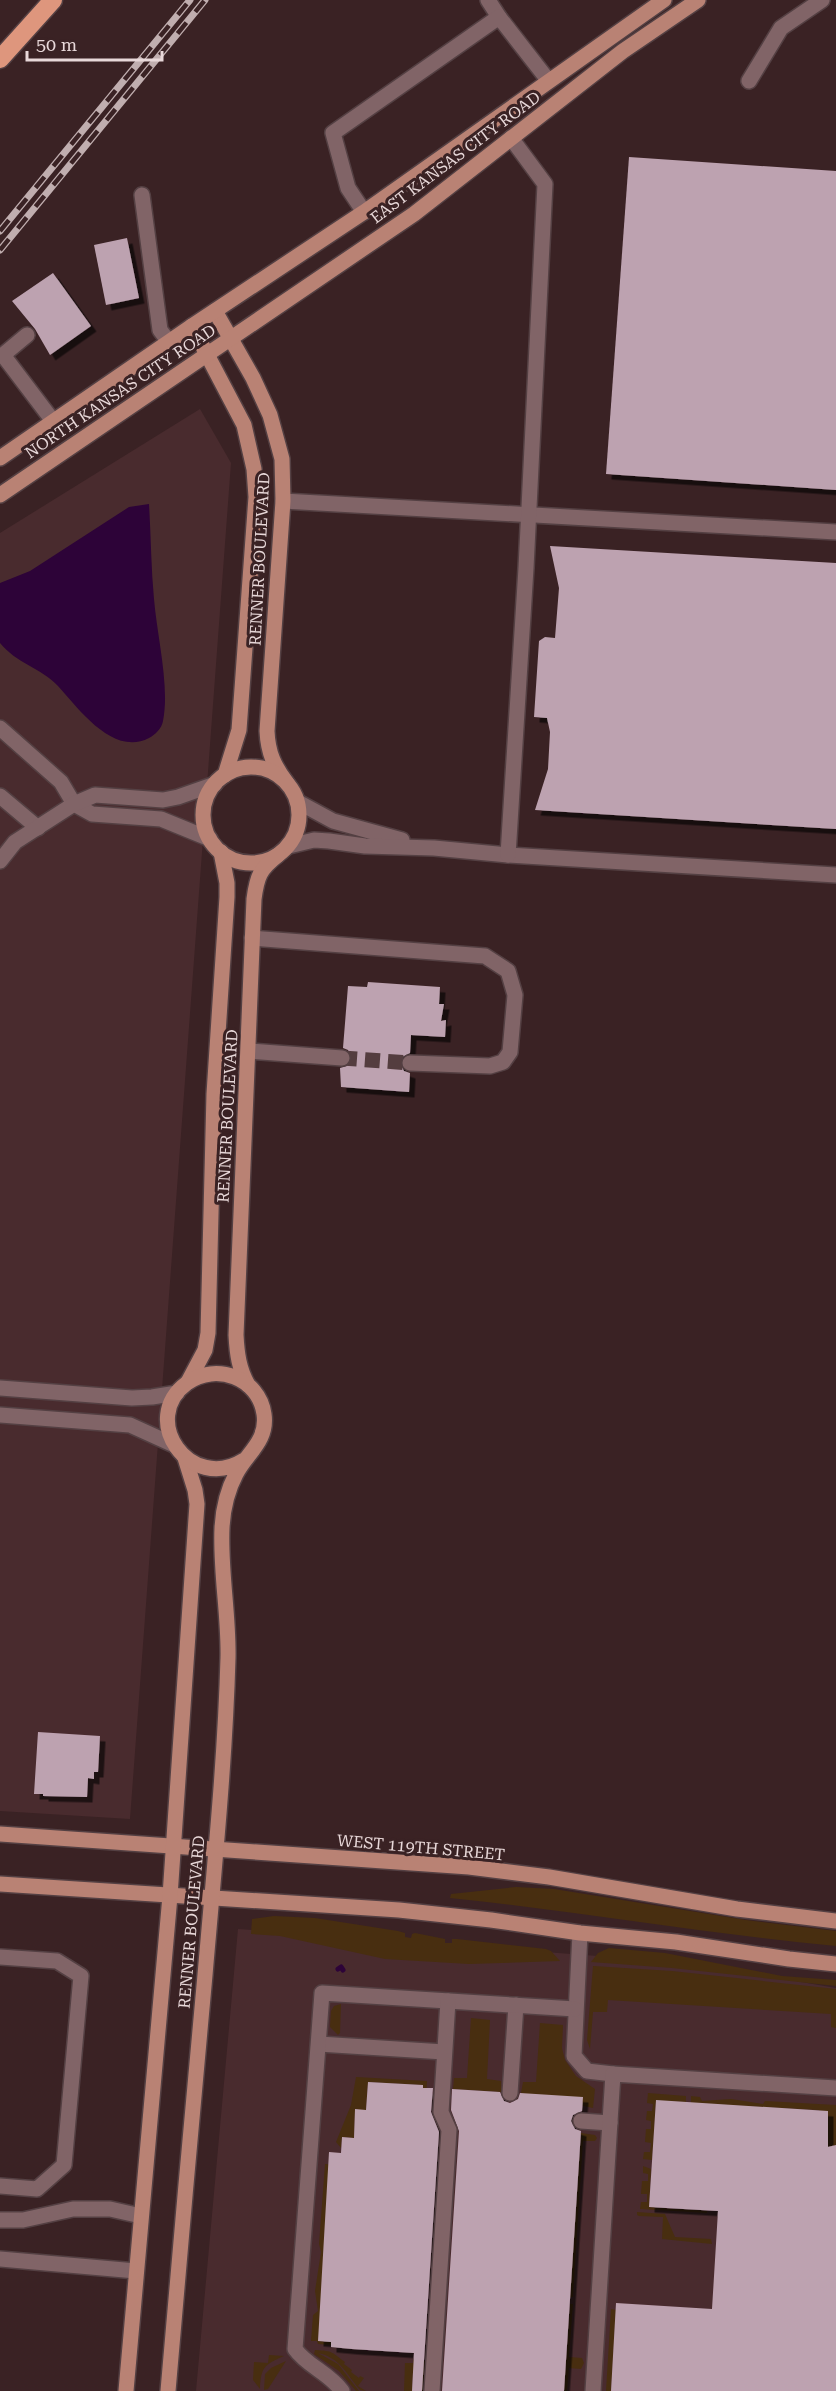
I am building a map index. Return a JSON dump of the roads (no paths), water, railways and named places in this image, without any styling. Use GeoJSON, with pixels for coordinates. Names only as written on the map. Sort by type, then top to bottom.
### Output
{"type":"FeatureCollection","features":[{"type":"Feature","properties":{"kind":"highway"},"geometry":{"type":"LineString","coordinates":[[0,59],[53,0]]}},
{"type":"Feature","properties":{"kind":"main road","name":"EAST KANSAS CITY ROAD"},"geometry":{"type":"LineString","coordinates":[[215,311],[364,212],[664,0]]}},
{"type":"Feature","properties":{"kind":"main road","name":"EAST KANSAS CITY ROAD"},"geometry":{"type":"LineString","coordinates":[[230,338],[414,214],[623,51],[698,0]]}},
{"type":"Feature","properties":{"kind":"main road","name":"RENNER BOULEVARD"},"geometry":{"type":"LineString","coordinates":[[215,311],[253,378],[274,426],[282,459],[283,501],[267,731],[268,748],[273,764],[287,783]]}},
{"type":"Feature","properties":{"kind":"main road","name":"NORTH KANSAS CITY ROAD"},"geometry":{"type":"LineString","coordinates":[[0,458],[215,311]]}},
{"type":"Feature","properties":{"kind":"main road","name":"RENNER BOULEVARD"},"geometry":{"type":"LineString","coordinates":[[192,326],[244,425],[254,469],[256,497],[239,730],[220,780]]}},
{"type":"Feature","properties":{"kind":"main road","name":"NORTH KANSAS CITY ROAD"},"geometry":{"type":"LineString","coordinates":[[0,495],[230,338]]}},
{"type":"Feature","properties":{"kind":"main road"},"geometry":{"type":"LineString","coordinates":[[251,767],[277,774],[287,783],[298,802],[300,818],[296,832],[283,850],[264,861],[249,863],[235,860],[221,852],[210,839],[205,826],[204,811],[207,797],[220,780],[237,769],[251,767]]}},
{"type":"Feature","properties":{"kind":"main road","name":"RENNER BOULEVARD"},"geometry":{"type":"LineString","coordinates":[[248,1385],[241,1373],[237,1357],[236,1335],[252,938],[256,883],[263,867],[283,850]]}},
{"type":"Feature","properties":{"kind":"main road","name":"RENNER BOULEVARD"},"geometry":{"type":"LineString","coordinates":[[183,1388],[205,1350],[208,1334],[214,1094],[227,897],[227,883],[221,852]]}},
{"type":"Feature","properties":{"kind":"main road"},"geometry":{"type":"LineString","coordinates":[[218,1374],[234,1377],[248,1385],[258,1398],[264,1415],[264,1424],[260,1440],[244,1460],[230,1467],[214,1469],[198,1466],[185,1458],[174,1444],[169,1432],[168,1418],[171,1405],[183,1388],[202,1375],[218,1374]]}},
{"type":"Feature","properties":{"kind":"main road","name":"RENNER BOULEVARD"},"geometry":{"type":"LineString","coordinates":[[126,2391],[170,1896],[197,1504],[185,1458]]}},
{"type":"Feature","properties":{"kind":"main road","name":"RENNER BOULEVARD"},"geometry":{"type":"LineString","coordinates":[[168,2391],[219,1817],[228,1656],[222,1529],[228,1492],[244,1460]]}},
{"type":"Feature","properties":{"kind":"main road","name":"WEST 119TH STREET"},"geometry":{"type":"LineString","coordinates":[[0,1834],[469,1867],[549,1877],[737,1909],[836,1921]]}},
{"type":"Feature","properties":{"kind":"main road"},"geometry":{"type":"LineString","coordinates":[[0,1884],[399,1910],[580,1933],[676,1942],[836,1964]]}},
{"type":"Feature","properties":{"kind":"street"},"geometry":{"type":"LineString","coordinates":[[488,0],[548,80]]}},
{"type":"Feature","properties":{"kind":"street"},"geometry":{"type":"LineString","coordinates":[[749,81],[781,28],[822,0]]}},
{"type":"Feature","properties":{"kind":"street"},"geometry":{"type":"LineString","coordinates":[[364,212],[348,188],[333,133],[499,17]]}},
{"type":"Feature","properties":{"kind":"street"},"geometry":{"type":"LineString","coordinates":[[508,855],[545,184],[511,138]]}},
{"type":"Feature","properties":{"kind":"street"},"geometry":{"type":"LineString","coordinates":[[142,195],[160,330],[169,342]]}},
{"type":"Feature","properties":{"kind":"street"},"geometry":{"type":"LineString","coordinates":[[27,335],[3,355],[53,421]]}},
{"type":"Feature","properties":{"kind":"street"},"geometry":{"type":"LineString","coordinates":[[283,501],[836,532]]}},
{"type":"Feature","properties":{"kind":"street"},"geometry":{"type":"LineString","coordinates":[[0,729],[61,782],[74,804],[92,814],[161,819],[210,839]]}},
{"type":"Feature","properties":{"kind":"street"},"geometry":{"type":"LineString","coordinates":[[0,861],[15,842],[74,804],[95,795],[163,800],[178,797],[220,780]]}},
{"type":"Feature","properties":{"kind":"street"},"geometry":{"type":"LineString","coordinates":[[0,796],[38,828]]}},
{"type":"Feature","properties":{"kind":"street"},"geometry":{"type":"LineString","coordinates":[[298,802],[333,821],[434,848]]}},
{"type":"Feature","properties":{"kind":"street"},"geometry":{"type":"LineString","coordinates":[[283,850],[314,840],[365,846],[434,848],[508,855],[836,875]]}},
{"type":"Feature","properties":{"kind":"street"},"geometry":{"type":"LineString","coordinates":[[252,938],[485,956],[508,971],[514,995],[510,1052],[503,1062],[490,1066],[410,1063]]}},
{"type":"Feature","properties":{"kind":"street"},"geometry":{"type":"LineString","coordinates":[[249,1051],[342,1058]]}},
{"type":"Feature","properties":{"kind":"street"},"geometry":{"type":"LineString","coordinates":[[0,1388],[132,1398],[152,1397],[183,1388]]}},
{"type":"Feature","properties":{"kind":"street"},"geometry":{"type":"LineString","coordinates":[[0,1415],[130,1425],[174,1444]]}},
{"type":"Feature","properties":{"kind":"street"},"geometry":{"type":"LineString","coordinates":[[580,1933],[574,2056],[586,2071],[836,2088]]}},
{"type":"Feature","properties":{"kind":"street"},"geometry":{"type":"LineString","coordinates":[[0,1957],[57,1961],[81,1976],[64,2165],[37,2188],[0,2186]]}},
{"type":"Feature","properties":{"kind":"street"},"geometry":{"type":"LineString","coordinates":[[342,2391],[335,2381],[300,2356],[295,2349],[321,1993],[575,2009]]}},
{"type":"Feature","properties":{"kind":"street"},"geometry":{"type":"LineString","coordinates":[[432,2391],[449,2130],[441,2112],[448,2001]]}},
{"type":"Feature","properties":{"kind":"street"},"geometry":{"type":"LineString","coordinates":[[510,2093],[516,2006]]}},
{"type":"Feature","properties":{"kind":"street"},"geometry":{"type":"LineString","coordinates":[[319,2044],[444,2052]]}},
{"type":"Feature","properties":{"kind":"street"},"geometry":{"type":"LineString","coordinates":[[593,2391],[614,2074]]}},
{"type":"Feature","properties":{"kind":"street"},"geometry":{"type":"LineString","coordinates":[[581,2121],[610,2123]]}},
{"type":"Feature","properties":{"kind":"street"},"geometry":{"type":"LineString","coordinates":[[0,2220],[23,2220],[73,2209],[110,2209],[141,2216]]}},
{"type":"Feature","properties":{"kind":"street"},"geometry":{"type":"LineString","coordinates":[[0,2259],[136,2271]]}},
{"type":"Feature","properties":{"kind":"waterway"},"geometry":{"type":"LineString","coordinates":[[338,1969],[341,1967],[343,1970]]}},
{"type":"Feature","properties":{"kind":"tunnel"},"geometry":{"type":"LineString","coordinates":[[342,1058],[410,1063]]}},
{"type":"Feature","properties":{"kind":"railway"},"geometry":{"type":"LineString","coordinates":[[0,231],[190,0]]}},
{"type":"Feature","properties":{"kind":"railway"},"geometry":{"type":"LineString","coordinates":[[0,250],[205,0]]}}]}
